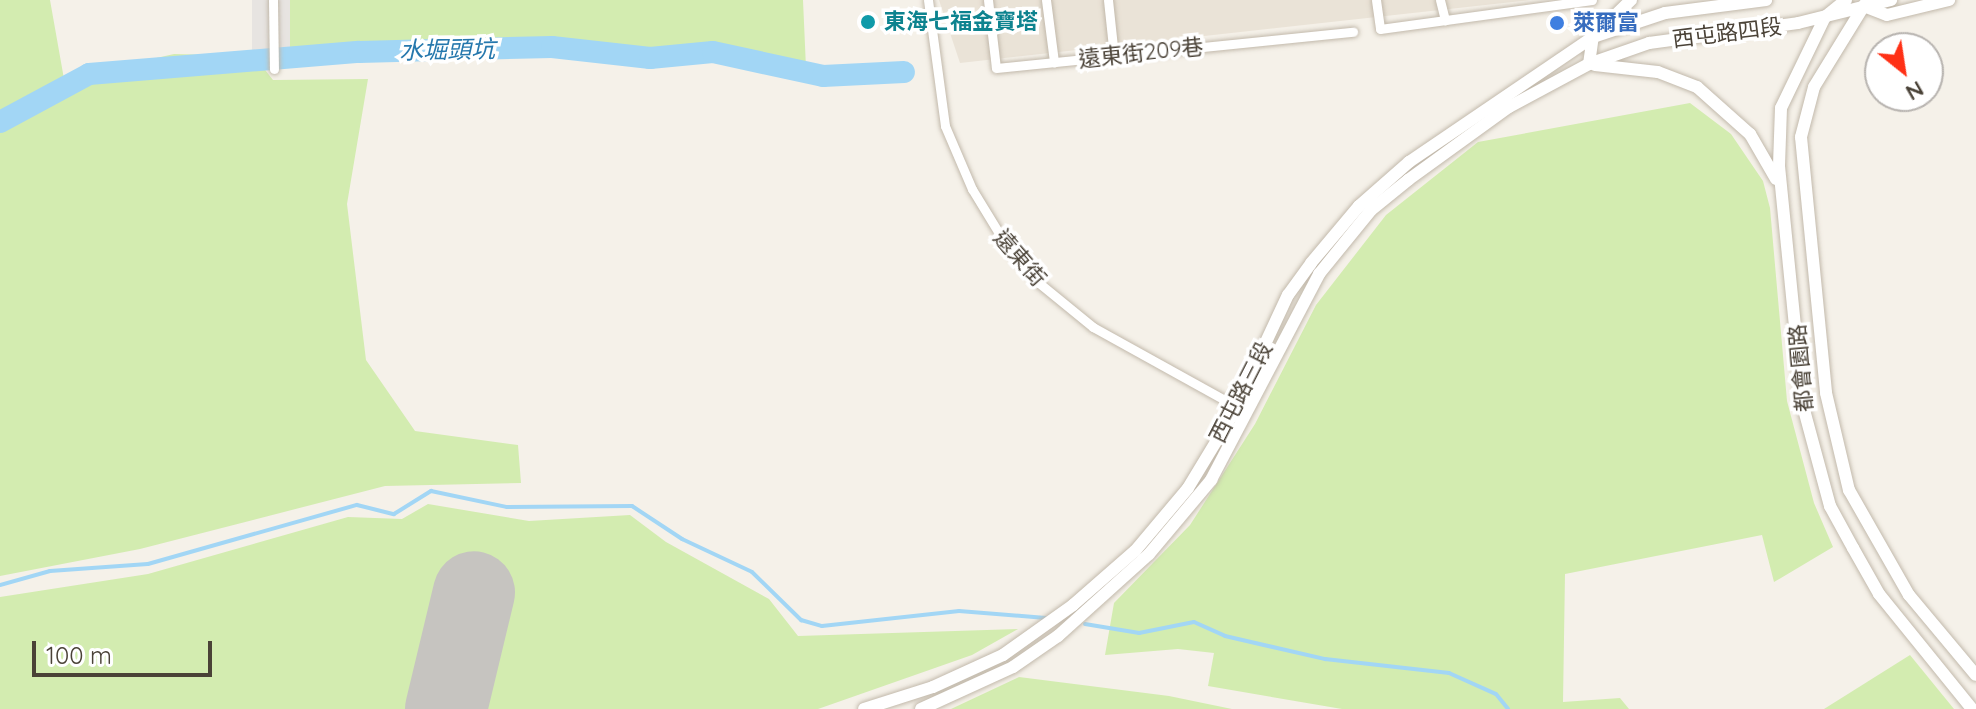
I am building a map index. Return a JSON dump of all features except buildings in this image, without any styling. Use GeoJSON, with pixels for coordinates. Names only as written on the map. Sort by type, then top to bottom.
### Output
{"type":"FeatureCollection","features":[{"type":"Feature","properties":{"kind":"street"},"geometry":{"type":"LineString","coordinates":[[273,0],[274,69]]}},
{"type":"Feature","properties":{"kind":"street","name":"遠東街"},"geometry":{"type":"LineString","coordinates":[[928,0],[945,126],[972,189],[1008,248],[1039,283],[1093,327],[1250,414]]}},
{"type":"Feature","properties":{"kind":"street","name":"遠東街209巷"},"geometry":{"type":"LineString","coordinates":[[988,0],[996,68],[1353,32]]}},
{"type":"Feature","properties":{"kind":"street"},"geometry":{"type":"LineString","coordinates":[[1046,0],[1054,62]]}},
{"type":"Feature","properties":{"kind":"street"},"geometry":{"type":"LineString","coordinates":[[1108,0],[1114,56]]}},
{"type":"Feature","properties":{"kind":"street"},"geometry":{"type":"LineString","coordinates":[[1376,0],[1380,29],[1445,20],[1513,5],[1592,0]]}},
{"type":"Feature","properties":{"kind":"street"},"geometry":{"type":"LineString","coordinates":[[1440,0],[1445,20]]}},
{"type":"Feature","properties":{"kind":"street"},"geometry":{"type":"LineString","coordinates":[[1631,0],[1593,37],[1589,64],[1658,72],[1718,100],[1765,155],[1783,201]]}},
{"type":"Feature","properties":{"kind":"street"},"geometry":{"type":"LineString","coordinates":[[1678,0],[1715,7]]}},
{"type":"Feature","properties":{"kind":"street","name":"西屯路四段"},"geometry":{"type":"LineString","coordinates":[[1593,37],[1652,16],[1766,0]]}},
{"type":"Feature","properties":{"kind":"street","name":"都會園路"},"geometry":{"type":"LineString","coordinates":[[1846,0],[1825,17],[1781,108],[1783,201],[1803,406],[1830,506],[1879,594],[1972,709]]}},
{"type":"Feature","properties":{"kind":"street","name":"西屯路四段"},"geometry":{"type":"LineString","coordinates":[[1589,64],[1649,43],[1825,17],[1865,3],[1891,0]]}},
{"type":"Feature","properties":{"kind":"street","name":"西屯路四段"},"geometry":{"type":"LineString","coordinates":[[1865,3],[1887,15],[1949,0]]}},
{"type":"Feature","properties":{"kind":"street","name":"都會園路"},"geometry":{"type":"LineString","coordinates":[[1865,3],[1828,59],[1805,112],[1801,137],[1826,393],[1849,490],[1909,595],[1976,675]]}},
{"type":"Feature","properties":{"kind":"street","name":"西屯路三段"},"geometry":{"type":"LineString","coordinates":[[864,709],[933,687],[1003,655],[1099,584],[1188,488],[1237,407],[1288,295],[1359,206],[1491,102],[1593,37]]}},
{"type":"Feature","properties":{"kind":"street","name":"西屯路三段"},"geometry":{"type":"LineString","coordinates":[[921,709],[1013,667],[1085,613],[1183,517],[1250,414],[1311,288],[1371,210],[1509,107],[1589,64]]}},
{"type":"Feature","properties":{"kind":"shaded area"},"geometry":{"type":"Polygon","coordinates":[[[252,0],[290,0],[290,56],[252,56],[252,0]]]}},
{"type":"Feature","properties":{"kind":"shaded area"},"geometry":{"type":"Polygon","coordinates":[[[939,0],[1530,0],[960,63],[939,0]]]}},
{"type":"Feature","properties":{"kind":"green space"},"geometry":{"type":"Polygon","coordinates":[[[0,0],[50,0],[64,79],[174,54],[254,56],[252,0],[803,0],[806,68],[712,48],[650,55],[551,44],[255,57],[273,80],[368,79],[347,204],[366,360],[415,431],[518,445],[521,483],[385,486],[140,549],[0,576],[0,0]]]}},
{"type":"Feature","properties":{"kind":"green space"},"geometry":{"type":"Polygon","coordinates":[[[1690,103],[1731,134],[1763,181],[1770,208],[1787,401],[1814,503],[1833,547],[1774,582],[1762,535],[1565,574],[1563,702],[1620,698],[1629,709],[1342,709],[1208,686],[1214,653],[1178,649],[1105,655],[1114,603],[1190,525],[1255,424],[1316,305],[1386,215],[1478,142],[1690,103]]]}},
{"type":"Feature","properties":{"kind":"green space"},"geometry":{"type":"Polygon","coordinates":[[[428,504],[529,521],[630,515],[666,542],[769,599],[798,636],[1018,629],[972,655],[818,709],[0,709],[0,597],[148,574],[348,517],[402,519],[428,504]]]}},
{"type":"Feature","properties":{"kind":"green space"},"geometry":{"type":"Polygon","coordinates":[[[1910,655],[1954,709],[1824,709],[1910,655]]]}},
{"type":"Feature","properties":{"kind":"green space"},"geometry":{"type":"Polygon","coordinates":[[[1019,677],[1169,696],[1232,709],[951,709],[1019,677]]]}},
{"type":"Feature","properties":{"kind":"waterway","name":"水堀頭坑"},"geometry":{"type":"LineString","coordinates":[[0,122],[89,74],[359,52],[552,47],[650,58],[713,52],[823,76],[904,72]]}},
{"type":"Feature","properties":{"kind":"waterway"},"geometry":{"type":"LineString","coordinates":[[0,585],[50,571],[148,564],[357,505],[394,514],[431,491],[507,507],[632,506],[682,539],[752,572],[801,620],[822,626],[959,611],[1046,618]]}},
{"type":"Feature","properties":{"kind":"waterway"},"geometry":{"type":"LineString","coordinates":[[1085,624],[1139,633],[1194,622],[1225,636],[1325,659],[1449,673],[1496,694],[1508,709]]}},
{"type":"Feature","properties":{"kind":"runway"},"geometry":{"type":"LineString","coordinates":[[446,709],[474,592]]}},
{"type":"Feature","properties":{"kind":"place","name":"東海七福金寶塔"},"geometry":{"type":"Point","coordinates":[868,22]}},
{"type":"Feature","properties":{"kind":"place","name":"萊爾富"},"geometry":{"type":"Point","coordinates":[1557,23]}}]}
